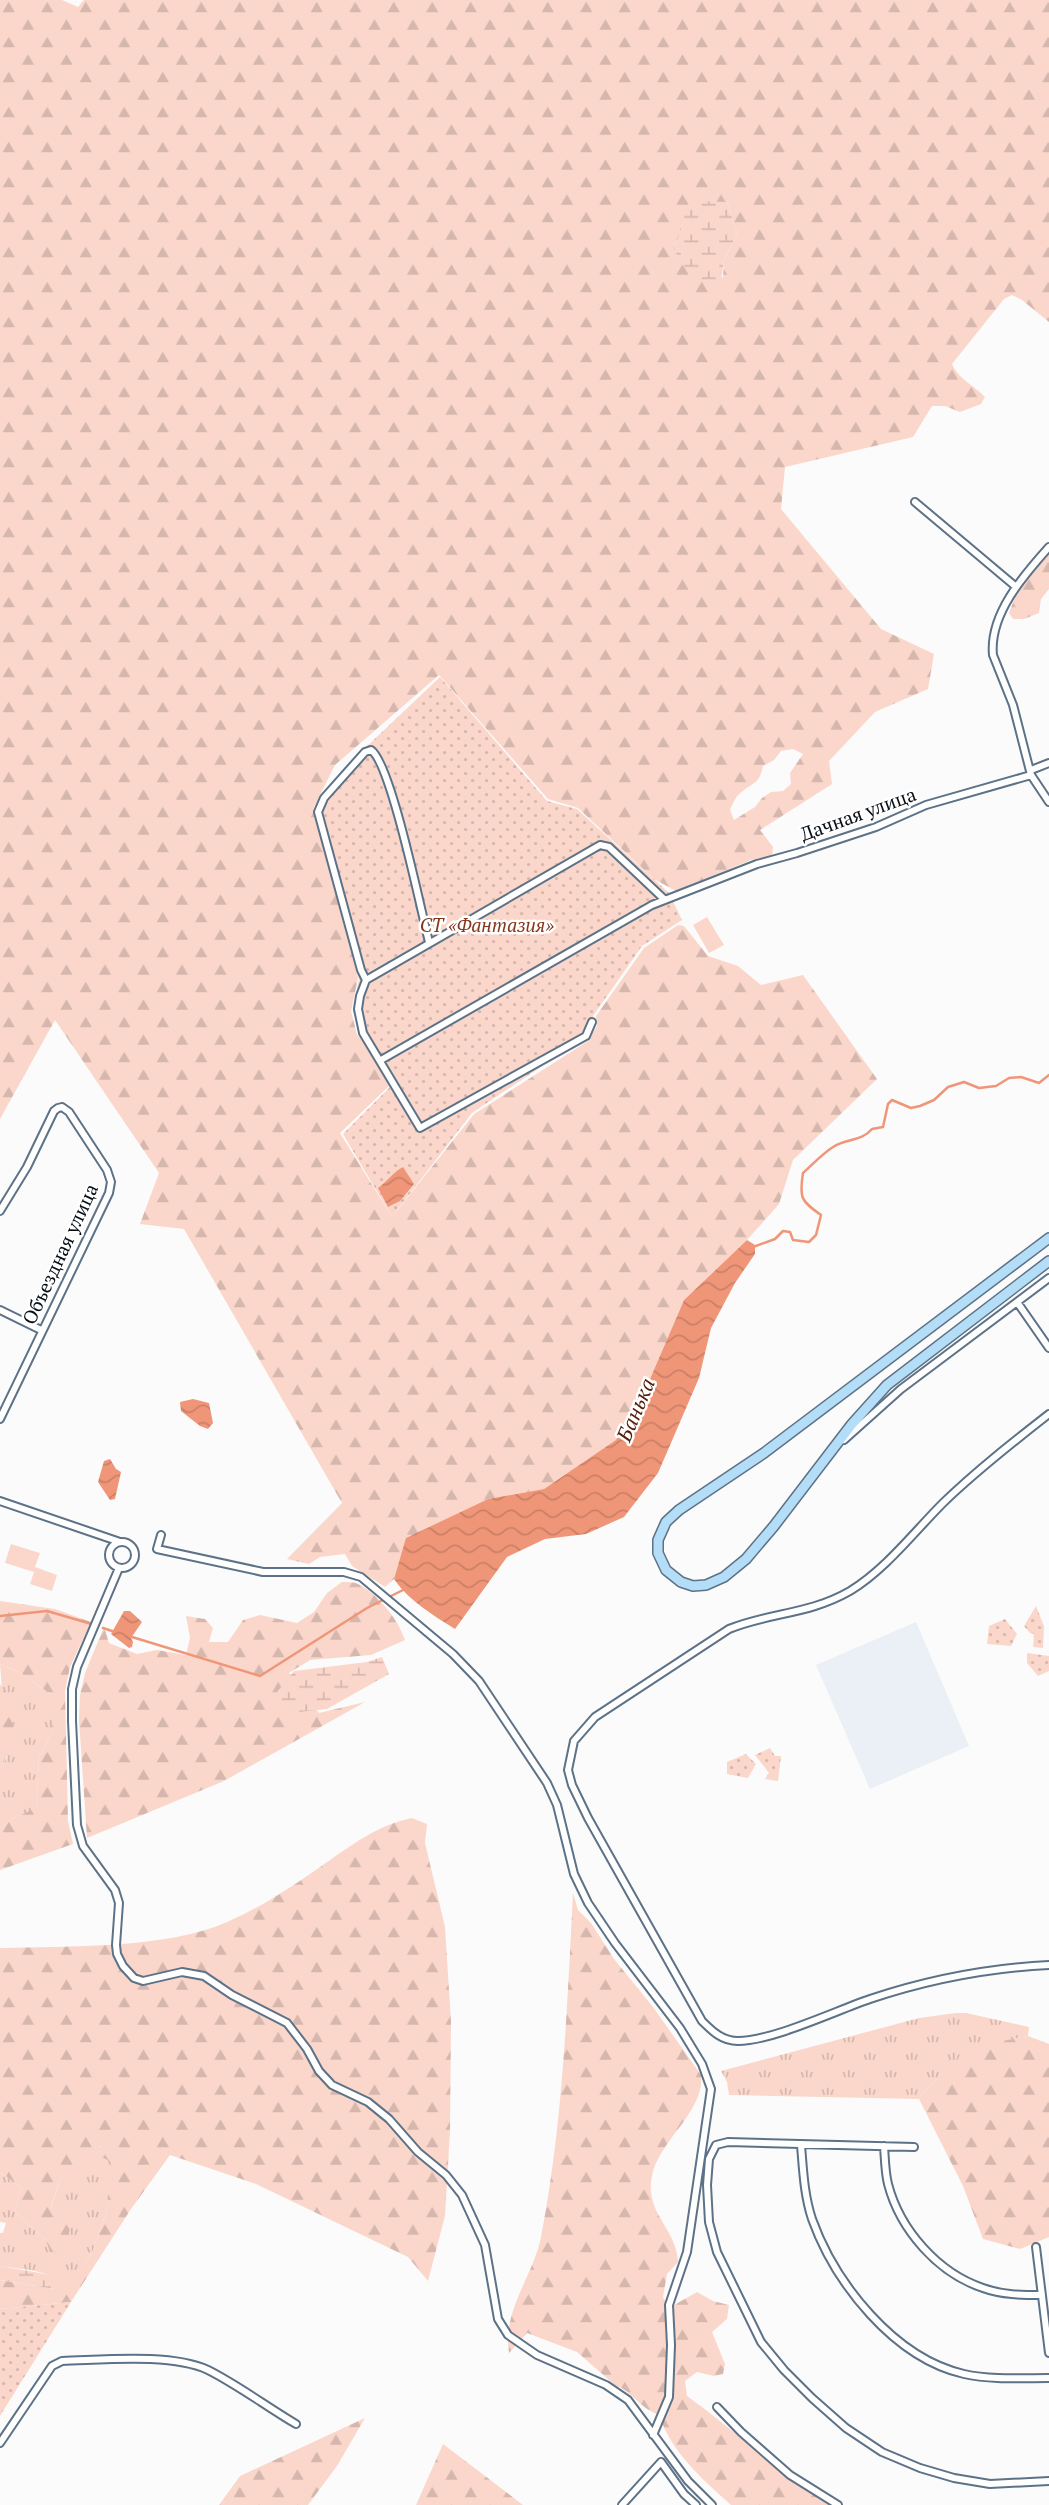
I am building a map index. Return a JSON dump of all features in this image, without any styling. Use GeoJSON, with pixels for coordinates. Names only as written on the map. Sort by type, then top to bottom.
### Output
{"type":"FeatureCollection","features":[{"type":"Feature","properties":{"kind":"street"},"geometry":{"type":"LineString","coordinates":[[915,502],[1014,586]]}},
{"type":"Feature","properties":{"kind":"street"},"geometry":{"type":"LineString","coordinates":[[1049,547],[1014,586],[992,646],[1013,705],[1031,772],[1049,802]]}},
{"type":"Feature","properties":{"kind":"street"},"geometry":{"type":"LineString","coordinates":[[366,980],[360,970],[318,812],[324,798],[365,752],[371,750],[379,758],[389,785],[429,943]]}},
{"type":"Feature","properties":{"kind":"street","name":"Дачная улица"},"geometry":{"type":"LineString","coordinates":[[381,1060],[652,905],[698,889],[757,863],[876,827],[926,806],[1031,772],[1049,763]]}},
{"type":"Feature","properties":{"kind":"street"},"geometry":{"type":"LineString","coordinates":[[592,1022],[586,1035],[424,1127],[417,1125],[363,1033],[359,1020],[360,996],[366,980],[600,845],[609,846],[666,900]]}},
{"type":"Feature","properties":{"kind":"street","name":"Объездная улица"},"geometry":{"type":"LineString","coordinates":[[0,1211],[27,1167],[54,1111],[58,1108],[65,1109],[73,1116],[107,1170],[111,1182],[109,1193],[2,1410],[0,1419]]}},
{"type":"Feature","properties":{"kind":"street"},"geometry":{"type":"LineString","coordinates":[[1049,1238],[764,1453],[679,1510],[663,1528],[659,1540],[660,1559],[666,1570],[675,1579],[693,1586],[706,1585],[724,1577],[746,1559],[767,1535],[887,1385],[1049,1261]]}},
{"type":"Feature","properties":{"kind":"street"},"geometry":{"type":"LineString","coordinates":[[832,1451],[901,1389],[1049,1278]]}},
{"type":"Feature","properties":{"kind":"street"},"geometry":{"type":"LineString","coordinates":[[1017,1302],[1049,1348]]}},
{"type":"Feature","properties":{"kind":"street"},"geometry":{"type":"LineString","coordinates":[[0,1310],[41,1330]]}},
{"type":"Feature","properties":{"kind":"street"},"geometry":{"type":"LineString","coordinates":[[1049,1414],[945,1502],[895,1553],[853,1589],[822,1605],[729,1629],[596,1717],[574,1741],[568,1770],[577,1798],[631,1896],[702,2021],[714,2034],[734,2041],[757,2040],[873,1998],[937,1982],[1023,1966],[1049,1965]]}},
{"type":"Feature","properties":{"kind":"street"},"geometry":{"type":"LineString","coordinates":[[0,1501],[120,1542],[131,1546],[135,1556],[130,1566],[119,1568],[112,1564],[109,1557],[110,1549],[120,1542]]}},
{"type":"Feature","properties":{"kind":"street"},"geometry":{"type":"LineString","coordinates":[[161,1535],[157,1549],[263,1572],[344,1572],[361,1577],[453,1654],[479,1681],[547,1783],[557,1805],[575,1874],[588,1903],[680,2028],[702,2064],[711,2089],[687,2252],[669,2305],[669,2397],[653,2435]]}},
{"type":"Feature","properties":{"kind":"street"},"geometry":{"type":"LineString","coordinates":[[119,1568],[77,1668],[72,1689],[72,1721],[78,1825],[83,1846],[115,1890],[119,1903],[116,1945],[123,1966],[134,1978],[143,1981],[182,1972],[204,1976],[232,1995],[287,2023],[307,2049],[319,2071],[332,2085],[368,2102],[389,2119],[418,2152],[446,2175],[462,2196],[485,2245],[498,2319],[508,2335],[537,2355],[606,2385],[628,2400],[688,2481],[712,2505]]}},
{"type":"Feature","properties":{"kind":"street"},"geometry":{"type":"LineString","coordinates":[[914,2147],[721,2143],[712,2151],[709,2159],[709,2222],[717,2252],[761,2342],[784,2370],[846,2428],[882,2452],[920,2468],[954,2478],[990,2484],[1049,2481]]}},
{"type":"Feature","properties":{"kind":"street"},"geometry":{"type":"LineString","coordinates":[[802,2145],[803,2176],[811,2216],[827,2254],[852,2294],[882,2326],[908,2347],[935,2363],[962,2374],[993,2378],[1049,2378]]}},
{"type":"Feature","properties":{"kind":"street"},"geometry":{"type":"LineString","coordinates":[[884,2146],[887,2182],[896,2207],[911,2233],[930,2255],[954,2274],[981,2288],[1006,2294],[1042,2295]]}},
{"type":"Feature","properties":{"kind":"street"},"geometry":{"type":"LineString","coordinates":[[1037,2247],[1049,2353]]}},
{"type":"Feature","properties":{"kind":"street"},"geometry":{"type":"LineString","coordinates":[[1039,2270],[1049,2268]]}},
{"type":"Feature","properties":{"kind":"street"},"geometry":{"type":"LineString","coordinates":[[0,2442],[52,2366],[62,2361],[180,2362],[206,2370],[296,2424]]}},
{"type":"Feature","properties":{"kind":"street"},"geometry":{"type":"LineString","coordinates":[[717,2407],[790,2475],[838,2505]]}},
{"type":"Feature","properties":{"kind":"street"},"geometry":{"type":"LineString","coordinates":[[622,2505],[661,2462],[684,2494],[696,2505]]}},
{"type":"Feature","properties":{"kind":"shaded area"},"geometry":{"type":"Polygon","coordinates":[[[916,1622],[969,1746],[870,1789],[816,1665],[916,1622]]]}},
{"type":"Feature","properties":{"kind":"green space"},"geometry":{"type":"Polygon","coordinates":[[[0,0],[62,0],[78,7],[84,0],[1049,0],[1049,322],[1022,300],[1012,295],[1004,299],[952,364],[962,378],[985,397],[981,404],[960,412],[945,406],[932,406],[913,437],[785,467],[781,509],[881,629],[934,654],[928,689],[875,712],[829,761],[832,784],[760,830],[773,847],[772,856],[751,860],[676,891],[654,879],[578,808],[548,799],[439,675],[335,765],[313,809],[358,978],[351,1011],[357,1035],[373,1052],[390,1085],[340,1133],[392,1217],[474,1114],[588,1041],[597,1026],[596,1016],[644,948],[678,925],[684,926],[708,956],[738,966],[761,985],[803,975],[877,1079],[793,1160],[779,1204],[747,1240],[684,1300],[650,1379],[617,1440],[544,1489],[488,1499],[407,1538],[394,1579],[385,1587],[352,1566],[345,1554],[320,1557],[309,1564],[287,1559],[342,1503],[184,1229],[140,1224],[159,1173],[55,1020],[0,1119],[0,0]],[[727,202],[680,234],[674,248],[723,278],[724,261],[737,233],[727,202]],[[793,749],[781,751],[774,760],[763,766],[758,779],[738,795],[730,810],[734,820],[755,807],[771,792],[783,791],[791,784],[790,773],[803,754],[793,749]]]}},
{"type":"Feature","properties":{"kind":"green space"},"geometry":{"type":"Polygon","coordinates":[[[692,201],[727,202],[737,233],[724,261],[720,288],[691,274],[681,264],[674,248],[680,234],[680,220],[692,201]]]}},
{"type":"Feature","properties":{"kind":"green space"},"geometry":{"type":"Polygon","coordinates":[[[1049,553],[1049,589],[1041,599],[1039,613],[1024,619],[1013,619],[1009,613],[1019,587],[1049,553]]]}},
{"type":"Feature","properties":{"kind":"green space","name":"СТ «Фантазия»"},"geometry":{"type":"Polygon","coordinates":[[[440,677],[547,801],[577,809],[669,893],[682,920],[642,946],[593,1016],[596,1026],[587,1036],[472,1113],[392,1217],[343,1134],[393,1084],[359,1031],[353,1010],[359,979],[315,809],[321,797],[362,751],[440,677]]]}},
{"type":"Feature","properties":{"kind":"green space"},"geometry":{"type":"Polygon","coordinates":[[[707,917],[724,945],[709,953],[693,925],[707,917]]]}},
{"type":"Feature","properties":{"kind":"green space"},"geometry":{"type":"Polygon","coordinates":[[[11,1544],[40,1553],[35,1567],[57,1575],[52,1591],[30,1584],[34,1572],[5,1563],[11,1544]]]}},
{"type":"Feature","properties":{"kind":"green space"},"geometry":{"type":"Polygon","coordinates":[[[342,1582],[356,1583],[373,1594],[392,1616],[405,1640],[371,1655],[310,1660],[289,1673],[319,1713],[365,1702],[224,1781],[87,1838],[79,1720],[80,1695],[85,1673],[104,1627],[109,1643],[137,1654],[157,1650],[186,1655],[190,1638],[186,1616],[205,1619],[213,1628],[209,1642],[228,1642],[243,1620],[260,1615],[297,1623],[314,1612],[327,1593],[342,1582]]]}},
{"type":"Feature","properties":{"kind":"green space"},"geometry":{"type":"Polygon","coordinates":[[[0,1601],[55,1609],[91,1622],[70,1667],[65,1691],[68,1821],[73,1844],[0,1870],[0,1828],[36,1808],[39,1758],[52,1731],[52,1695],[19,1672],[0,1664],[0,1601]]]}},
{"type":"Feature","properties":{"kind":"green space"},"geometry":{"type":"Polygon","coordinates":[[[1036,1606],[1044,1626],[1043,1648],[1033,1647],[1034,1634],[1024,1626],[1036,1606]]]}},
{"type":"Feature","properties":{"kind":"green space"},"geometry":{"type":"Polygon","coordinates":[[[1005,1619],[1017,1634],[1011,1646],[987,1644],[989,1626],[1005,1619]]]}},
{"type":"Feature","properties":{"kind":"green space"},"geometry":{"type":"Polygon","coordinates":[[[1027,1653],[1049,1656],[1049,1671],[1038,1676],[1027,1663],[1027,1653]]]}},
{"type":"Feature","properties":{"kind":"green space"},"geometry":{"type":"Polygon","coordinates":[[[382,1657],[389,1674],[327,1709],[289,1713],[277,1692],[294,1671],[367,1662],[382,1657]]]}},
{"type":"Feature","properties":{"kind":"green space"},"geometry":{"type":"Polygon","coordinates":[[[0,1664],[19,1672],[52,1695],[52,1731],[39,1758],[36,1809],[12,1819],[0,1828],[0,1769],[7,1757],[0,1664]]]}},
{"type":"Feature","properties":{"kind":"green space"},"geometry":{"type":"Polygon","coordinates":[[[0,1684],[10,1704],[13,1726],[9,1748],[0,1769],[0,1684]]]}},
{"type":"Feature","properties":{"kind":"green space"},"geometry":{"type":"Polygon","coordinates":[[[770,1748],[775,1756],[781,1756],[778,1781],[765,1779],[769,1773],[755,1755],[770,1748]]]}},
{"type":"Feature","properties":{"kind":"green space"},"geometry":{"type":"Polygon","coordinates":[[[746,1754],[756,1764],[748,1778],[727,1774],[727,1762],[746,1754]]]}},
{"type":"Feature","properties":{"kind":"green space"},"geometry":{"type":"Polygon","coordinates":[[[412,1818],[427,1824],[425,1843],[445,1927],[451,2022],[450,2131],[445,2216],[428,2281],[408,2257],[256,2184],[170,2155],[131,2209],[71,2302],[0,2309],[0,2280],[55,2289],[68,2288],[92,2253],[106,2213],[112,2162],[101,2157],[101,2146],[94,2148],[80,2178],[71,2174],[60,2179],[51,2207],[64,2207],[73,2217],[64,2252],[50,2252],[46,2240],[15,2212],[21,2187],[0,2172],[0,1948],[146,1942],[203,1931],[265,1903],[387,1825],[412,1818]]]}},
{"type":"Feature","properties":{"kind":"green space"},"geometry":{"type":"Polygon","coordinates":[[[573,1893],[578,1910],[591,1923],[614,1959],[653,2007],[701,2075],[696,2101],[656,2163],[651,2189],[656,2211],[672,2240],[678,2262],[667,2274],[663,2297],[669,2308],[697,2292],[713,2301],[729,2305],[727,2319],[712,2332],[725,2364],[723,2374],[714,2376],[697,2372],[685,2381],[687,2396],[776,2467],[832,2505],[731,2505],[680,2453],[659,2415],[616,2386],[577,2352],[527,2333],[509,2353],[510,2322],[541,2237],[554,2151],[563,2065],[573,1893]]]}},
{"type":"Feature","properties":{"kind":"green space"},"geometry":{"type":"Polygon","coordinates":[[[956,2013],[1029,2027],[1028,2036],[970,2048],[930,2085],[919,2099],[729,2095],[727,2082],[721,2071],[919,2018],[956,2013]]]}},
{"type":"Feature","properties":{"kind":"green space"},"geometry":{"type":"Polygon","coordinates":[[[1028,2036],[1049,2044],[1049,2237],[1020,2249],[983,2239],[963,2186],[919,2099],[970,2047],[1028,2036]]]}},
{"type":"Feature","properties":{"kind":"green space"},"geometry":{"type":"Polygon","coordinates":[[[102,2146],[113,2162],[106,2213],[92,2253],[68,2289],[62,2282],[46,2274],[0,2266],[0,2233],[3,2233],[6,2223],[0,2222],[0,2172],[21,2187],[15,2212],[46,2240],[51,2208],[60,2179],[87,2163],[93,2148],[102,2146]]]}},
{"type":"Feature","properties":{"kind":"green space"},"geometry":{"type":"Polygon","coordinates":[[[0,2266],[51,2275],[61,2279],[68,2289],[0,2280],[0,2266]]]}},
{"type":"Feature","properties":{"kind":"green space"},"geometry":{"type":"Polygon","coordinates":[[[71,2302],[0,2416],[0,2309],[71,2302]]]}},
{"type":"Feature","properties":{"kind":"green space"},"geometry":{"type":"Polygon","coordinates":[[[365,2418],[337,2466],[308,2505],[219,2505],[240,2476],[365,2418]]]}},
{"type":"Feature","properties":{"kind":"green space"},"geometry":{"type":"Polygon","coordinates":[[[443,2444],[523,2505],[416,2505],[443,2444]]]}},
{"type":"Feature","properties":{"kind":"water"},"geometry":{"type":"Polygon","coordinates":[[[403,1167],[414,1184],[400,1201],[388,1207],[378,1188],[403,1167]]]}},
{"type":"Feature","properties":{"kind":"water"},"geometry":{"type":"Polygon","coordinates":[[[747,1240],[755,1245],[755,1254],[735,1283],[711,1328],[699,1378],[658,1473],[624,1517],[586,1534],[545,1539],[507,1557],[455,1629],[407,1594],[394,1579],[406,1538],[488,1499],[544,1489],[616,1440],[650,1379],[684,1300],[747,1240]]]}},
{"type":"Feature","properties":{"kind":"water"},"geometry":{"type":"Polygon","coordinates":[[[193,1399],[209,1403],[213,1423],[208,1429],[181,1411],[180,1402],[193,1399]]]}},
{"type":"Feature","properties":{"kind":"water"},"geometry":{"type":"Polygon","coordinates":[[[110,1459],[121,1472],[115,1499],[110,1500],[98,1482],[104,1461],[110,1459]]]}},
{"type":"Feature","properties":{"kind":"water"},"geometry":{"type":"Polygon","coordinates":[[[124,1611],[130,1611],[142,1622],[131,1638],[132,1647],[129,1648],[111,1634],[124,1611]]]}},
{"type":"Feature","properties":{"kind":"waterway","name":"Банька"},"geometry":{"type":"LineString","coordinates":[[753,1247],[775,1239],[783,1231],[790,1232],[793,1240],[809,1242],[816,1235],[821,1215],[803,1198],[803,1173],[833,1147],[863,1136],[872,1129],[883,1127],[888,1104],[892,1100],[911,1108],[934,1100],[948,1087],[964,1082],[979,1088],[996,1086],[1009,1078],[1021,1077],[1039,1083],[1049,1075]]}},
{"type":"Feature","properties":{"kind":"waterway","name":"Банька"},"geometry":{"type":"LineString","coordinates":[[132,1637],[260,1676],[367,1608],[403,1590]]}},
{"type":"Feature","properties":{"kind":"waterway","name":"Банька"},"geometry":{"type":"LineString","coordinates":[[0,1616],[47,1611],[95,1625]]}},
{"type":"Feature","properties":{"kind":"waterway","name":"Банька"},"geometry":{"type":"LineString","coordinates":[[103,1628],[115,1632]]}}]}
